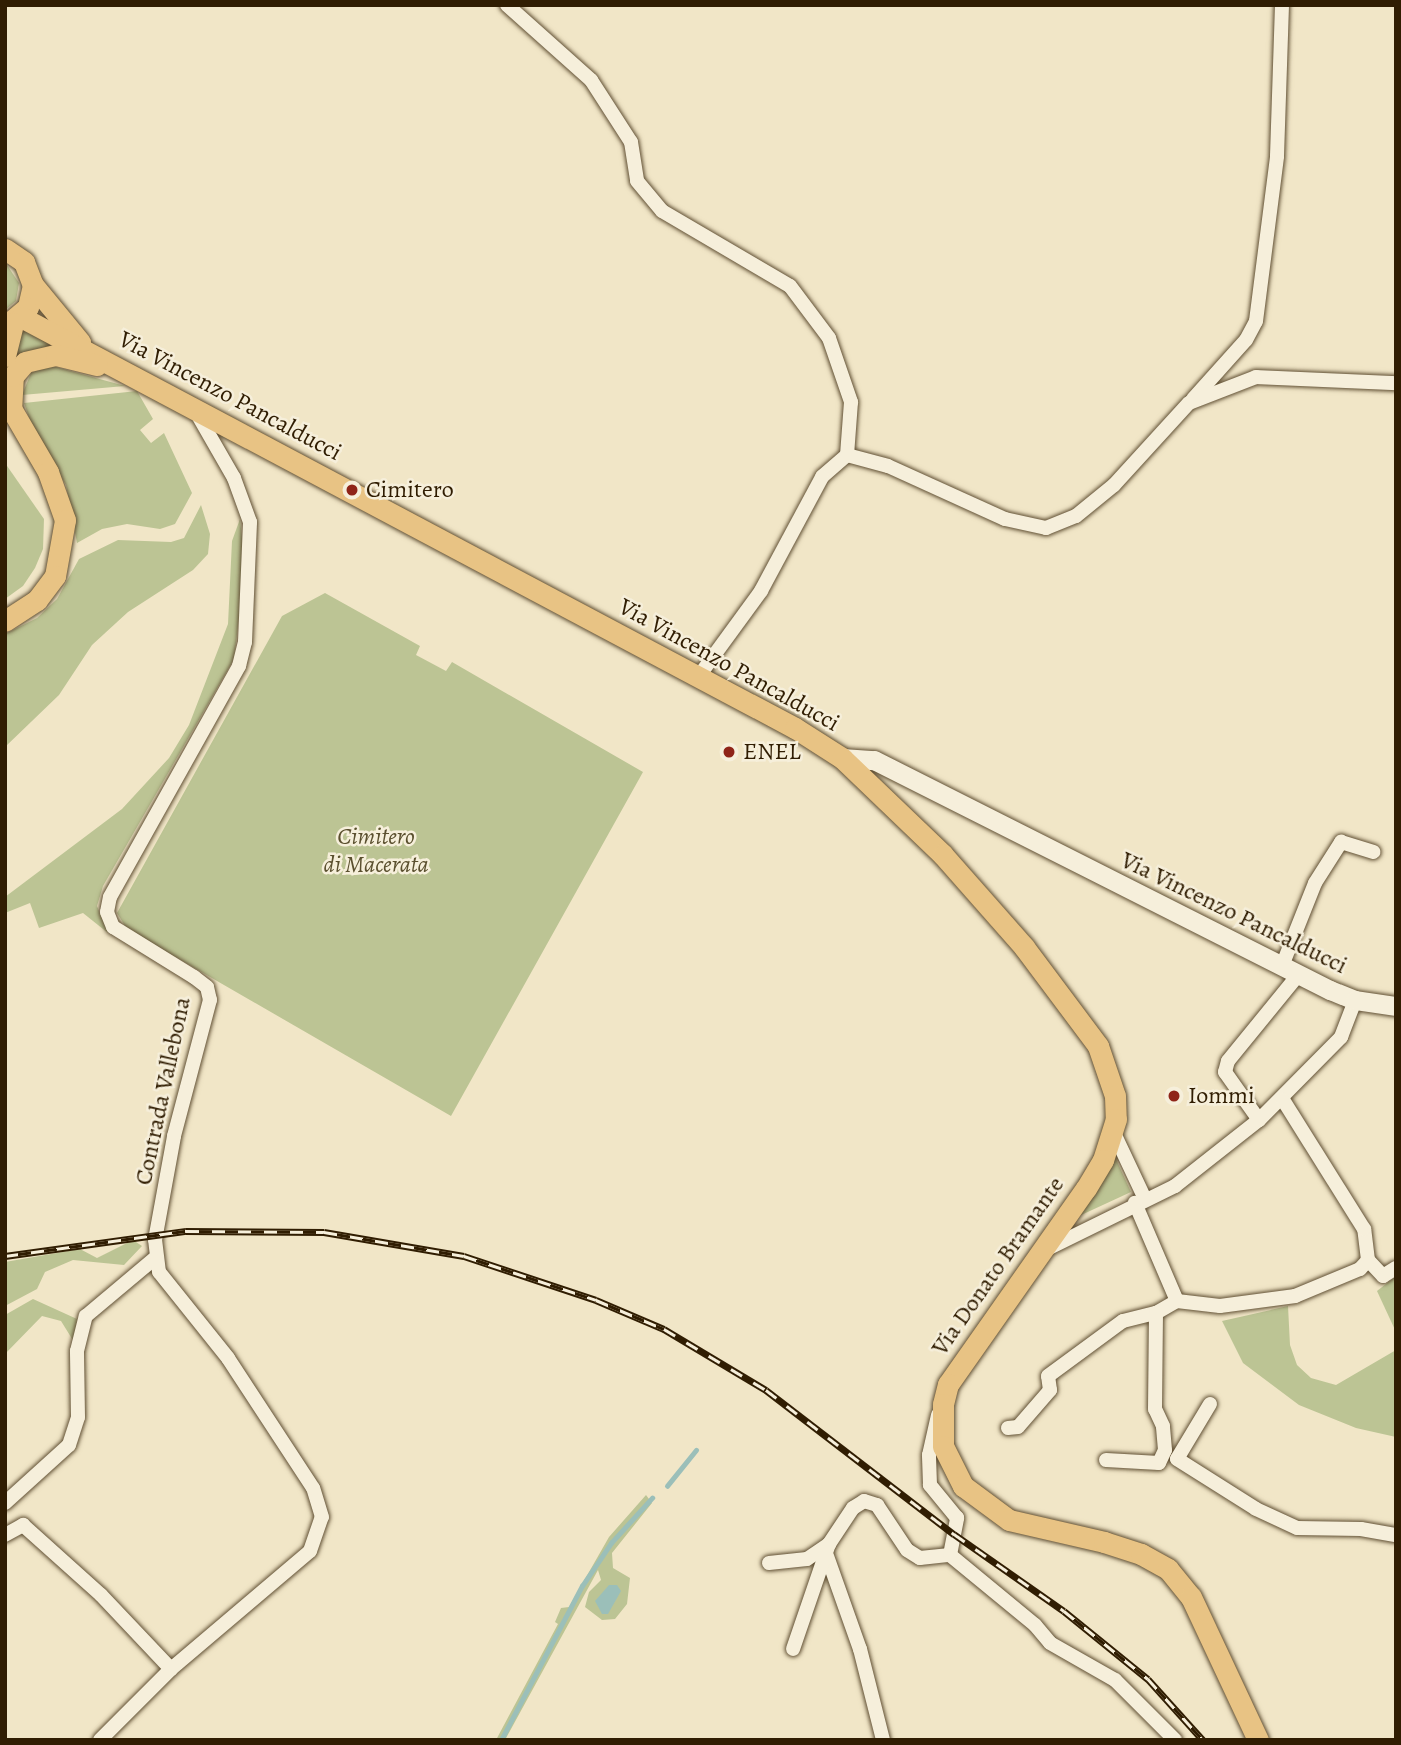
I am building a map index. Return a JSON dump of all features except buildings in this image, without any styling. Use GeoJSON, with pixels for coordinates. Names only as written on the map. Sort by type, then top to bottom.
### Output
{"type":"FeatureCollection","features":[{"type":"Feature","properties":{"kind":"main road","name":"Via Vincenzo Pancalducci"},"geometry":{"type":"LineString","coordinates":[[5,249],[24,262],[33,285],[87,351]]}},
{"type":"Feature","properties":{"kind":"main road"},"geometry":{"type":"LineString","coordinates":[[5,356],[13,322],[33,285]]}},
{"type":"Feature","properties":{"kind":"main road","name":"Via Vincenzo Pancalducci"},"geometry":{"type":"LineString","coordinates":[[13,322],[87,351],[191,404],[699,676],[842,758],[852,755],[874,760],[1290,970],[1355,1000],[1396,1006]]}},
{"type":"Feature","properties":{"kind":"main road"},"geometry":{"type":"LineString","coordinates":[[9,614],[37,600],[55,576],[60,521],[7,412],[13,376],[38,356],[56,355],[145,380]]}},
{"type":"Feature","properties":{"kind":"main road","name":"Via Donato Bramante"},"geometry":{"type":"LineString","coordinates":[[842,758],[943,855],[1069,1006],[1107,1064],[1115,1096],[1114,1131],[1086,1188],[966,1354],[943,1404],[941,1433],[950,1464],[963,1486],[986,1506],[1009,1520],[1141,1553],[1180,1580],[1258,1740]]}},
{"type":"Feature","properties":{"kind":"street"},"geometry":{"type":"LineString","coordinates":[[507,5],[591,80],[631,142],[637,181],[662,211],[790,286],[829,338],[851,402],[847,454],[822,477],[761,590],[699,676]]}},
{"type":"Feature","properties":{"kind":"street"},"geometry":{"type":"LineString","coordinates":[[847,454],[887,466],[1005,519],[1046,528],[1076,516],[1114,485],[1246,340],[1256,321],[1277,156],[1282,5]]}},
{"type":"Feature","properties":{"kind":"street"},"geometry":{"type":"LineString","coordinates":[[1189,402],[1256,377],[1396,383]]}},
{"type":"Feature","properties":{"kind":"street","name":"Contrada Vallebona"},"geometry":{"type":"LineString","coordinates":[[155,1258],[174,1136],[210,1000],[206,987],[194,976],[113,927],[107,912],[110,897],[239,666],[250,611],[250,522],[234,478],[191,404]]}},
{"type":"Feature","properties":{"kind":"street"},"geometry":{"type":"LineString","coordinates":[[1259,1120],[1225,1072],[1228,1061],[1290,970],[1315,883],[1341,842],[1373,852]]}},
{"type":"Feature","properties":{"kind":"street"},"geometry":{"type":"LineString","coordinates":[[1038,1253],[1175,1186],[1259,1120],[1283,1100],[1341,1037],[1355,1000]]}},
{"type":"Feature","properties":{"kind":"street"},"geometry":{"type":"LineString","coordinates":[[1283,1100],[1364,1229],[1368,1260],[1383,1276],[1396,1268]]}},
{"type":"Feature","properties":{"kind":"street"},"geometry":{"type":"LineString","coordinates":[[1114,1131],[1177,1301]]}},
{"type":"Feature","properties":{"kind":"street"},"geometry":{"type":"LineString","coordinates":[[5,1503],[69,1445],[78,1417],[78,1351],[86,1316],[155,1258],[159,1272],[222,1349],[313,1488],[322,1517],[310,1551],[171,1669],[100,1740]]}},
{"type":"Feature","properties":{"kind":"street"},"geometry":{"type":"LineString","coordinates":[[1008,1428],[1018,1427],[1050,1390],[1048,1376],[1123,1321],[1156,1312],[1177,1301],[1220,1306],[1294,1296],[1360,1269],[1368,1260]]}},
{"type":"Feature","properties":{"kind":"street"},"geometry":{"type":"LineString","coordinates":[[1106,1460],[1158,1463],[1165,1450],[1163,1426],[1155,1409],[1156,1312]]}},
{"type":"Feature","properties":{"kind":"street"},"geometry":{"type":"LineString","coordinates":[[943,1404],[929,1455],[930,1485],[957,1518],[950,1555]]}},
{"type":"Feature","properties":{"kind":"street"},"geometry":{"type":"LineString","coordinates":[[1210,1404],[1177,1459],[1256,1509],[1297,1528],[1361,1529],[1396,1535]]}},
{"type":"Feature","properties":{"kind":"street"},"geometry":{"type":"LineString","coordinates":[[793,1649],[828,1550],[853,1508],[863,1501],[877,1505],[907,1550],[920,1558],[950,1555],[1035,1625],[1050,1643],[1115,1680],[1175,1740]]}},
{"type":"Feature","properties":{"kind":"street"},"geometry":{"type":"LineString","coordinates":[[5,1535],[23,1525],[101,1595],[171,1669]]}},
{"type":"Feature","properties":{"kind":"street"},"geometry":{"type":"LineString","coordinates":[[769,1563],[807,1559],[828,1550]]}},
{"type":"Feature","properties":{"kind":"street"},"geometry":{"type":"LineString","coordinates":[[828,1550],[860,1649],[883,1740]]}},
{"type":"Feature","properties":{"kind":"green space"},"geometry":{"type":"Polygon","coordinates":[[[5,262],[19,283],[16,301],[5,310],[5,262]]]}},
{"type":"Feature","properties":{"kind":"green space"},"geometry":{"type":"Polygon","coordinates":[[[17,330],[28,331],[61,346],[13,368],[17,330]]]}},
{"type":"Feature","properties":{"kind":"green space"},"geometry":{"type":"Polygon","coordinates":[[[46,366],[125,386],[22,395],[31,373],[46,366]]]}},
{"type":"Feature","properties":{"kind":"green space"},"geometry":{"type":"Polygon","coordinates":[[[137,391],[153,419],[140,430],[151,443],[164,433],[192,493],[175,524],[160,529],[127,524],[102,529],[77,543],[66,485],[34,432],[24,403],[137,391]]]}},
{"type":"Feature","properties":{"kind":"green space"},"geometry":{"type":"Polygon","coordinates":[[[5,463],[44,519],[43,549],[35,568],[23,586],[5,599],[5,463]]]}},
{"type":"Feature","properties":{"kind":"green space"},"geometry":{"type":"Polygon","coordinates":[[[201,505],[210,534],[208,554],[193,570],[128,612],[92,645],[59,695],[5,747],[5,634],[37,618],[57,599],[79,559],[118,540],[171,542],[184,538],[201,505]]]}},
{"type":"Feature","properties":{"kind":"green space"},"geometry":{"type":"Polygon","coordinates":[[[240,519],[245,568],[234,659],[103,886],[97,906],[108,933],[83,913],[39,928],[30,903],[5,913],[5,897],[122,809],[169,758],[189,725],[228,624],[232,541],[240,519]]]}},
{"type":"Feature","properties":{"kind":"green space","name":"Cimitero di Macerata"},"geometry":{"type":"Polygon","coordinates":[[[325,593],[420,646],[416,655],[446,671],[452,662],[643,772],[451,1116],[127,929],[117,913],[282,616],[325,593]]]}},
{"type":"Feature","properties":{"kind":"green space"},"geometry":{"type":"Polygon","coordinates":[[[1115,1157],[1131,1192],[1079,1216],[1115,1157]]]}},
{"type":"Feature","properties":{"kind":"green space"},"geometry":{"type":"Polygon","coordinates":[[[133,1240],[142,1246],[124,1265],[73,1260],[45,1272],[37,1289],[5,1306],[5,1262],[80,1249],[97,1258],[133,1240]]]}},
{"type":"Feature","properties":{"kind":"green space"},"geometry":{"type":"Polygon","coordinates":[[[1396,1276],[1396,1332],[1377,1291],[1396,1276]]]}},
{"type":"Feature","properties":{"kind":"green space"},"geometry":{"type":"Polygon","coordinates":[[[33,1299],[77,1319],[74,1342],[61,1321],[42,1316],[5,1354],[5,1315],[33,1299]]]}},
{"type":"Feature","properties":{"kind":"green space"},"geometry":{"type":"Polygon","coordinates":[[[1288,1306],[1290,1345],[1297,1365],[1311,1378],[1336,1385],[1396,1350],[1396,1437],[1356,1428],[1299,1405],[1243,1363],[1222,1321],[1288,1306]]]}},
{"type":"Feature","properties":{"kind":"green space"},"geometry":{"type":"Polygon","coordinates":[[[646,1495],[652,1503],[612,1553],[613,1568],[630,1578],[627,1604],[615,1619],[602,1620],[585,1607],[589,1592],[601,1580],[598,1570],[505,1740],[496,1740],[558,1624],[555,1622],[561,1608],[569,1607],[609,1537],[646,1495]]]}},
{"type":"Feature","properties":{"kind":"water"},"geometry":{"type":"Polygon","coordinates":[[[609,1585],[617,1585],[621,1591],[608,1614],[602,1614],[595,1601],[609,1585]]]}},
{"type":"Feature","properties":{"kind":"waterway"},"geometry":{"type":"LineString","coordinates":[[667,1486],[696,1450]]}},
{"type":"Feature","properties":{"kind":"waterway"},"geometry":{"type":"LineString","coordinates":[[501,1740],[582,1586],[611,1543],[652,1498]]}},
{"type":"Feature","properties":{"kind":"railway"},"geometry":{"type":"LineString","coordinates":[[5,1256],[186,1231],[324,1232],[464,1256],[596,1300],[664,1329],[766,1390],[954,1534],[1064,1611],[1148,1679],[1203,1740]]}},
{"type":"Feature","properties":{"kind":"place","name":"Cimitero"},"geometry":{"type":"Point","coordinates":[352,490]}},
{"type":"Feature","properties":{"kind":"place","name":"ENEL"},"geometry":{"type":"Point","coordinates":[729,752]}},
{"type":"Feature","properties":{"kind":"place","name":"Iommi"},"geometry":{"type":"Point","coordinates":[1174,1096]}}]}
